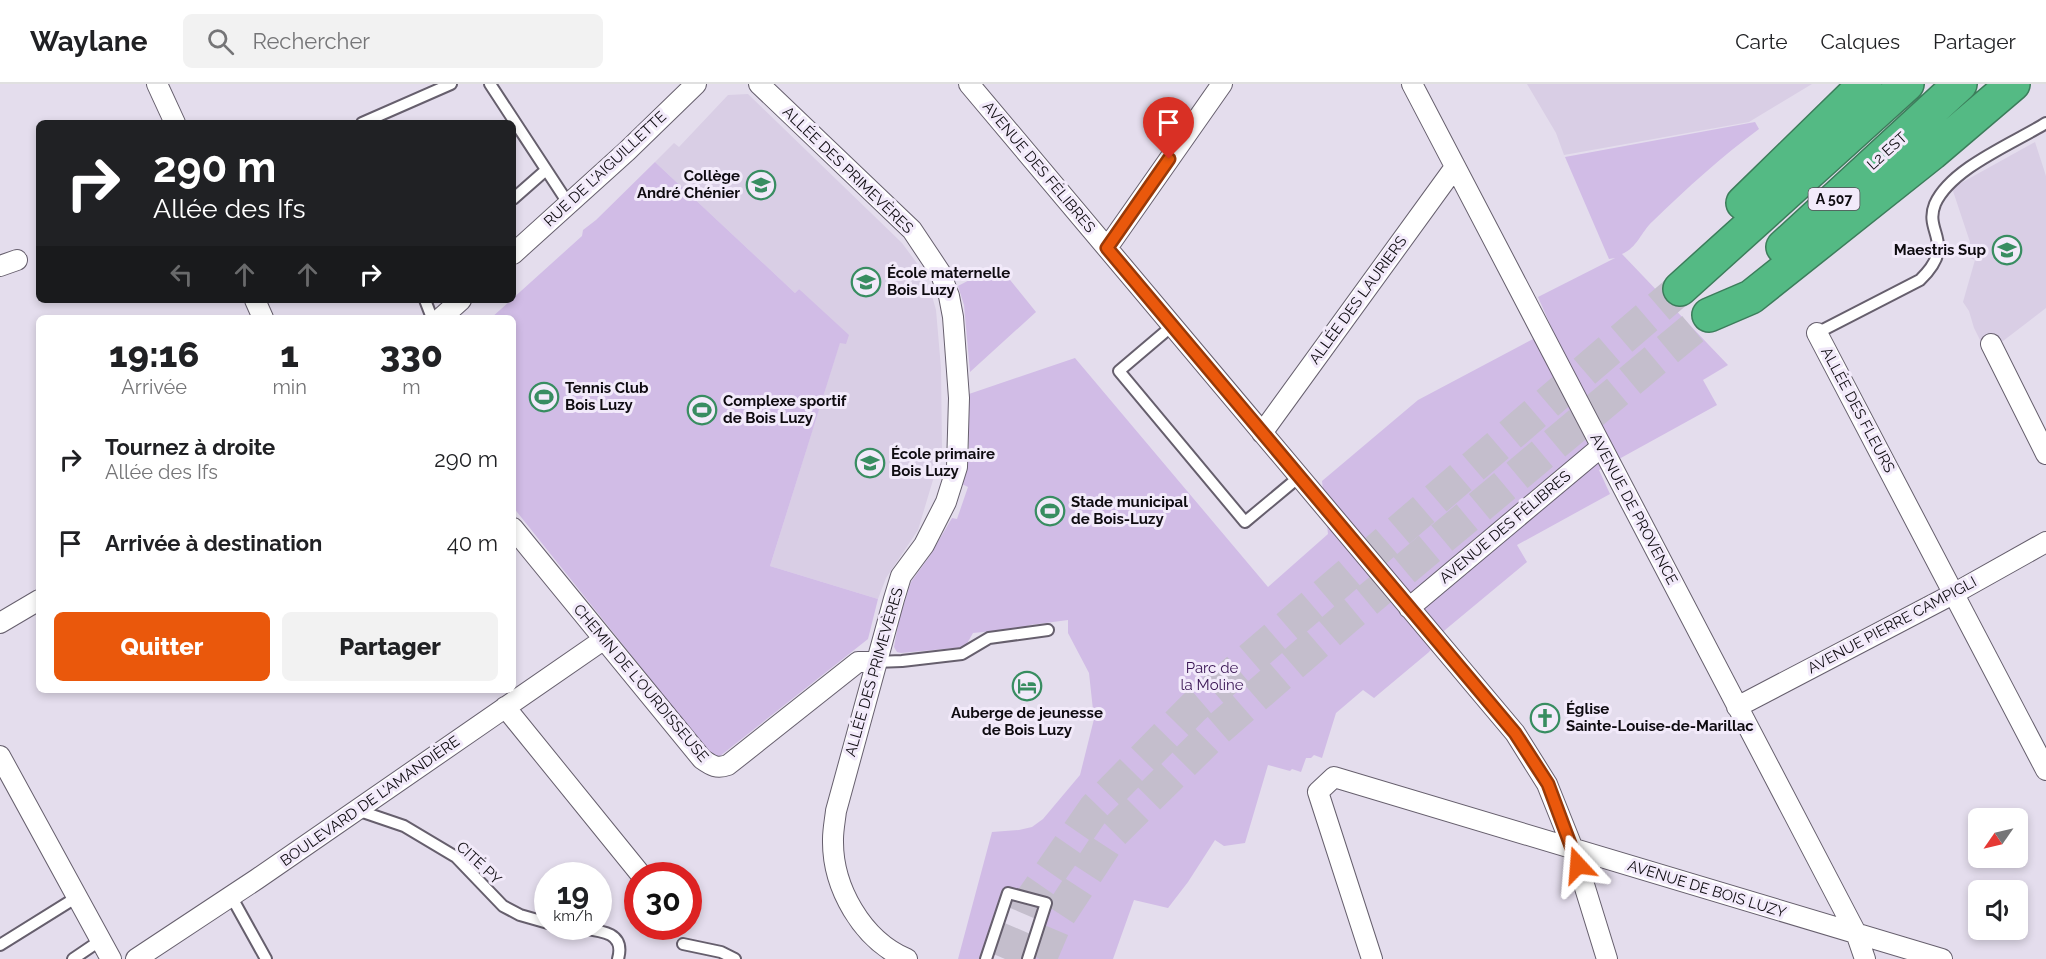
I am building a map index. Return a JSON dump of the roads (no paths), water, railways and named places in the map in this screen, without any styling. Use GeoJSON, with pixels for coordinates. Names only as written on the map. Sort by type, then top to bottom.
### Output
{"type":"FeatureCollection","features":[{"type":"Feature","properties":{"kind":"highway","name":"A 507"},"geometry":{"type":"LineString","coordinates":[[1864,84],[1711,234],[1680,289],[1907,84]]}},
{"type":"Feature","properties":{"kind":"highway","name":"L2 EST"},"geometry":{"type":"LineString","coordinates":[[1960,84],[1709,315],[1751,297],[1932,153],[2013,84]]}},
{"type":"Feature","properties":{"kind":"street"},"geometry":{"type":"LineString","coordinates":[[157,84],[174,120]]}},
{"type":"Feature","properties":{"kind":"street","name":"RUE DE L'AIGUILLETTE"},"geometry":{"type":"LineString","coordinates":[[516,251],[627,151],[696,84]]}},
{"type":"Feature","properties":{"kind":"street","name":"ALLÉE DES PRIMEVÈRES"},"geometry":{"type":"LineString","coordinates":[[759,84],[912,231],[940,272],[950,296],[959,398],[957,466],[946,501],[924,545],[901,576],[875,662],[836,811],[832,838],[837,875],[849,907],[873,935],[898,955],[907,959]]}},
{"type":"Feature","properties":{"kind":"street","name":"AVENUE DES FÉLIBRES"},"geometry":{"type":"LineString","coordinates":[[969,84],[1515,733],[1548,784],[1573,849],[1608,959]]}},
{"type":"Feature","properties":{"kind":"street"},"geometry":{"type":"LineString","coordinates":[[1107,248],[1222,84]]}},
{"type":"Feature","properties":{"kind":"street","name":"AVENUE DE PROVENCE"},"geometry":{"type":"LineString","coordinates":[[1412,84],[1856,933],[1865,959]]}},
{"type":"Feature","properties":{"kind":"street","name":"ALLÉE DES LAURIERS"},"geometry":{"type":"LineString","coordinates":[[1262,433],[1455,167]]}},
{"type":"Feature","properties":{"kind":"street"},"geometry":{"type":"LineString","coordinates":[[444,315],[458,303]]}},
{"type":"Feature","properties":{"kind":"street","name":"ALLÉE DES FLEURS"},"geometry":{"type":"LineString","coordinates":[[1817,333],[2046,770]]}},
{"type":"Feature","properties":{"kind":"street"},"geometry":{"type":"LineString","coordinates":[[1991,344],[2046,454]]}},
{"type":"Feature","properties":{"kind":"street","name":"AVENUE DES FÉLIBRES"},"geometry":{"type":"LineString","coordinates":[[1409,608],[1601,447]]}},
{"type":"Feature","properties":{"kind":"street","name":"CHEMIN DE L'OURDISSEUSE"},"geometry":{"type":"LineString","coordinates":[[516,532],[702,759],[719,768],[728,765],[858,662],[875,662]]}},
{"type":"Feature","properties":{"kind":"street","name":"AVENUE PIERRE CAMPIGLI"},"geometry":{"type":"LineString","coordinates":[[1737,707],[2046,542]]}},
{"type":"Feature","properties":{"kind":"street"},"geometry":{"type":"LineString","coordinates":[[0,623],[36,602]]}},
{"type":"Feature","properties":{"kind":"street","name":"BOULEVARD DE L'AMANDIÈRE"},"geometry":{"type":"LineString","coordinates":[[136,959],[603,640]]}},
{"type":"Feature","properties":{"kind":"street"},"geometry":{"type":"LineString","coordinates":[[506,707],[631,862]]}},
{"type":"Feature","properties":{"kind":"street"},"geometry":{"type":"LineString","coordinates":[[0,756],[111,959]]}},
{"type":"Feature","properties":{"kind":"street","name":"AVENUE DE BOIS LUZY"},"geometry":{"type":"LineString","coordinates":[[1372,959],[1318,792],[1334,777],[1942,959]]}},
{"type":"Feature","properties":{"kind":"lane"},"geometry":{"type":"LineString","coordinates":[[368,120],[438,86],[450,84]]}},
{"type":"Feature","properties":{"kind":"lane"},"geometry":{"type":"LineString","coordinates":[[490,84],[513,120]]}},
{"type":"Feature","properties":{"kind":"lane","name":"ALLÉE DES FLEURS"},"geometry":{"type":"LineString","coordinates":[[1817,333],[1905,290],[1925,276],[1937,259],[1939,244],[1934,223],[1934,206],[1941,195],[1959,176],[1985,157],[2046,123]]}},
{"type":"Feature","properties":{"kind":"lane"},"geometry":{"type":"LineString","coordinates":[[516,124],[568,203]]}},
{"type":"Feature","properties":{"kind":"lane"},"geometry":{"type":"LineString","coordinates":[[516,196],[546,170]]}},
{"type":"Feature","properties":{"kind":"lane"},"geometry":{"type":"LineString","coordinates":[[1172,326],[1119,371],[1245,522],[1299,477]]}},
{"type":"Feature","properties":{"kind":"lane"},"geometry":{"type":"LineString","coordinates":[[875,662],[962,654],[989,638],[1048,630]]}},
{"type":"Feature","properties":{"kind":"lane","name":"CITÉ PY"},"geometry":{"type":"LineString","coordinates":[[357,810],[404,826],[456,857],[503,906],[534,919]]}},
{"type":"Feature","properties":{"kind":"lane"},"geometry":{"type":"LineString","coordinates":[[986,959],[1008,893],[1046,903],[1028,959]]}},
{"type":"Feature","properties":{"kind":"lane"},"geometry":{"type":"LineString","coordinates":[[231,896],[266,959]]}},
{"type":"Feature","properties":{"kind":"lane"},"geometry":{"type":"LineString","coordinates":[[0,945],[77,897]]}},
{"type":"Feature","properties":{"kind":"lane"},"geometry":{"type":"LineString","coordinates":[[612,936],[617,942],[620,952],[618,959]]}},
{"type":"Feature","properties":{"kind":"lane"},"geometry":{"type":"LineString","coordinates":[[73,959],[100,940]]}},
{"type":"Feature","properties":{"kind":"lane"},"geometry":{"type":"LineString","coordinates":[[683,944],[721,952],[735,959]]}},
{"type":"Feature","properties":{"kind":"tunnel"},"geometry":{"type":"LineString","coordinates":[[1005,959],[1029,903],[1095,808],[1194,707],[1680,289]]}},
{"type":"Feature","properties":{"kind":"tunnel"},"geometry":{"type":"LineString","coordinates":[[1040,959],[1057,919],[1113,833],[1217,730],[1345,619],[1709,315]]}},
{"type":"Feature","properties":{"kind":"place","name":"Collège André Chénier"},"geometry":{"type":"Point","coordinates":[761,185]}},
{"type":"Feature","properties":{"kind":"place","name":"Maestris Sup"},"geometry":{"type":"Point","coordinates":[2007,250]}},
{"type":"Feature","properties":{"kind":"place","name":"École maternelle Bois Luzy"},"geometry":{"type":"Point","coordinates":[866,282]}},
{"type":"Feature","properties":{"kind":"place","name":"Tennis Club Bois Luzy"},"geometry":{"type":"Point","coordinates":[544,397]}},
{"type":"Feature","properties":{"kind":"place","name":"Complexe sportif de Bois Luzy"},"geometry":{"type":"Point","coordinates":[702,410]}},
{"type":"Feature","properties":{"kind":"place","name":"École primaire Bois Luzy"},"geometry":{"type":"Point","coordinates":[870,463]}},
{"type":"Feature","properties":{"kind":"place","name":"Stade municipal de Bois-Luzy"},"geometry":{"type":"Point","coordinates":[1050,511]}},
{"type":"Feature","properties":{"kind":"place","name":"Auberge de jeunesse de Bois Luzy"},"geometry":{"type":"Point","coordinates":[1027,686]}},
{"type":"Feature","properties":{"kind":"place","name":"Église Sainte-Louise-de-Marillac"},"geometry":{"type":"Point","coordinates":[1545,718]}},
{"type":"Feature","properties":{"kind":"park label","name":"Parc de la Moline"},"geometry":{"type":"Point","coordinates":[1212,676]}}]}
